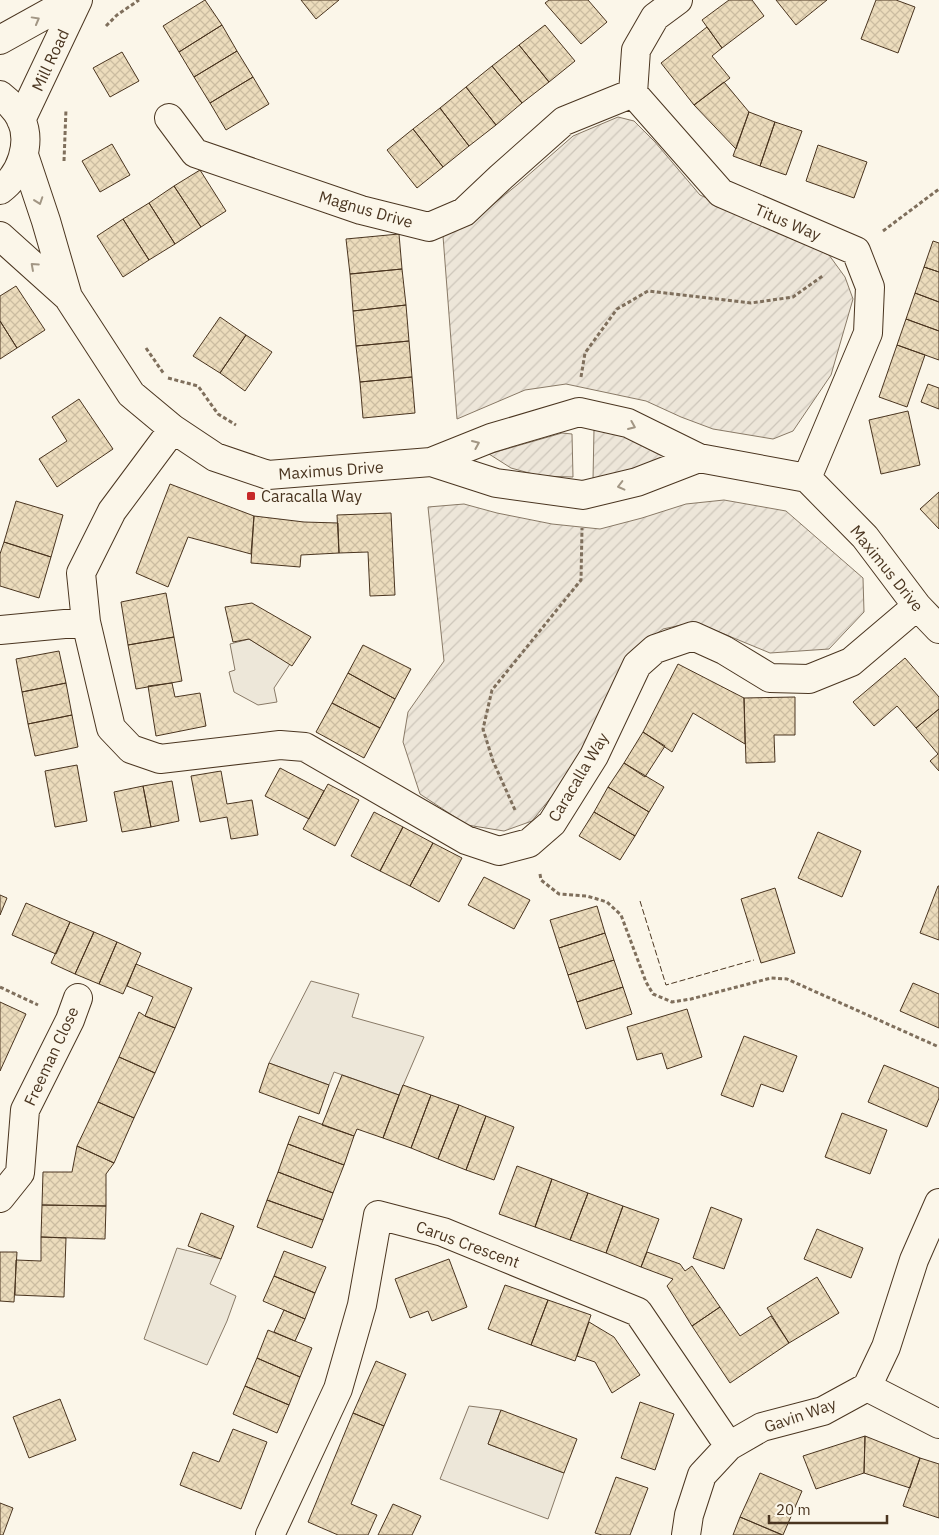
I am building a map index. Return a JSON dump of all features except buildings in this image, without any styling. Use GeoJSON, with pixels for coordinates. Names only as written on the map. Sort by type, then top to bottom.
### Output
{"type":"FeatureCollection","features":[{"type":"Feature","properties":{"kind":"street","name":"Mill Road"},"geometry":{"type":"LineString","coordinates":[[0,40],[72,0]]}},
{"type":"Feature","properties":{"kind":"street","name":"Mill Road"},"geometry":{"type":"LineString","coordinates":[[21,120],[78,0]]}},
{"type":"Feature","properties":{"kind":"street"},"geometry":{"type":"LineString","coordinates":[[634,93],[636,50],[655,17],[678,0]]}},
{"type":"Feature","properties":{"kind":"street","name":"Magnus Drive"},"geometry":{"type":"LineString","coordinates":[[169,118],[195,153],[361,210],[429,227],[464,212],[564,121],[634,93]]}},
{"type":"Feature","properties":{"kind":"street","name":"Titus Way"},"geometry":{"type":"LineString","coordinates":[[634,93],[721,193],[856,251]]}},
{"type":"Feature","properties":{"kind":"street"},"geometry":{"type":"LineString","coordinates":[[0,95],[11,104],[21,120],[26,140],[24,155],[16,174],[0,190]]}},
{"type":"Feature","properties":{"kind":"street","name":"Maximus Drive"},"geometry":{"type":"LineString","coordinates":[[24,155],[68,297]]}},
{"type":"Feature","properties":{"kind":"street","name":"Maximus Drive"},"geometry":{"type":"LineString","coordinates":[[0,236],[68,297],[131,394],[173,429],[215,457],[268,475],[431,462],[491,438],[579,412],[628,423],[699,458],[807,478],[865,537],[917,606],[939,629]]}},
{"type":"Feature","properties":{"kind":"street"},"geometry":{"type":"LineString","coordinates":[[807,478],[868,333],[870,287],[856,251]]}},
{"type":"Feature","properties":{"kind":"street","name":"Caracalla Way"},"geometry":{"type":"LineString","coordinates":[[173,429],[112,511],[82,573],[86,622],[111,728],[131,749],[160,759],[280,745],[305,747],[466,840],[499,851],[529,844],[552,823],[594,756],[638,665],[655,649],[693,636],[724,650],[770,678],[809,679],[851,662],[917,606]]}},
{"type":"Feature","properties":{"kind":"street","name":"Maximus Drive"},"geometry":{"type":"LineString","coordinates":[[431,462],[496,483],[583,495],[637,482],[699,458]]}},
{"type":"Feature","properties":{"kind":"street"},"geometry":{"type":"LineString","coordinates":[[0,630],[86,622]]}},
{"type":"Feature","properties":{"kind":"street","name":"Freeman Close"},"geometry":{"type":"LineString","coordinates":[[0,1198],[20,1173],[25,1110],[74,1009]]}},
{"type":"Feature","properties":{"kind":"street"},"geometry":{"type":"LineString","coordinates":[[939,1203],[914,1260],[886,1347],[866,1387],[939,1424]]}},
{"type":"Feature","properties":{"kind":"street","name":"Carus Crescent"},"geometry":{"type":"LineString","coordinates":[[270,1535],[338,1389],[362,1304],[378,1215],[443,1232],[638,1312],[729,1446]]}},
{"type":"Feature","properties":{"kind":"street","name":"Gavin Way"},"geometry":{"type":"LineString","coordinates":[[686,1535],[689,1515],[702,1475],[729,1446],[762,1428],[823,1411],[866,1387]]}},
{"type":"Feature","properties":{"kind":"path"},"geometry":{"type":"LineString","coordinates":[[105,27],[117,15],[139,0]]}},
{"type":"Feature","properties":{"kind":"path"},"geometry":{"type":"LineString","coordinates":[[65,166],[66,104]]}},
{"type":"Feature","properties":{"kind":"path"},"geometry":{"type":"LineString","coordinates":[[856,251],[939,189]]}},
{"type":"Feature","properties":{"kind":"path"},"geometry":{"type":"LineString","coordinates":[[143,345],[166,377],[198,386],[218,414],[243,430]]}},
{"type":"Feature","properties":{"kind":"path"},"geometry":{"type":"LineString","coordinates":[[0,987],[74,1009]]}},
{"type":"Feature","properties":{"kind":"shaded area"},"geometry":{"type":"Polygon","coordinates":[[[618,117],[634,121],[655,142],[700,195],[829,255],[845,277],[853,299],[831,375],[793,431],[773,439],[713,429],[646,401],[566,384],[525,390],[457,419],[443,236],[470,223],[573,136],[618,117]]]}},
{"type":"Feature","properties":{"kind":"shaded area"},"geometry":{"type":"Polygon","coordinates":[[[594,429],[648,443],[668,457],[655,466],[593,480],[594,429]]]}},
{"type":"Feature","properties":{"kind":"shaded area"},"geometry":{"type":"Polygon","coordinates":[[[562,433],[572,434],[573,477],[540,476],[511,468],[489,454],[562,433]]]}},
{"type":"Feature","properties":{"kind":"shaded area"},"geometry":{"type":"Polygon","coordinates":[[[724,500],[786,511],[863,578],[864,612],[829,649],[770,653],[695,622],[663,629],[632,651],[577,765],[532,821],[504,831],[467,825],[420,794],[403,742],[408,712],[444,661],[428,507],[464,504],[552,524],[600,529],[686,504],[724,500]]]}},
{"type":"Feature","properties":{"kind":"shaded area"},"geometry":{"type":"Polygon","coordinates":[[[249,639],[290,664],[274,688],[277,702],[258,705],[234,692],[229,672],[235,670],[230,644],[249,639]]]}},
{"type":"Feature","properties":{"kind":"shaded area"},"geometry":{"type":"Polygon","coordinates":[[[311,981],[359,994],[352,1017],[424,1037],[399,1095],[334,1072],[329,1085],[269,1063],[311,981]]]}},
{"type":"Feature","properties":{"kind":"shaded area"},"geometry":{"type":"Polygon","coordinates":[[[177,1248],[221,1259],[210,1284],[236,1296],[207,1365],[144,1339],[177,1248]]]}},
{"type":"Feature","properties":{"kind":"shaded area"},"geometry":{"type":"Polygon","coordinates":[[[469,1406],[501,1410],[488,1444],[564,1473],[548,1519],[440,1479],[469,1406]]]}},
{"type":"Feature","properties":{"kind":"fence"},"geometry":{"type":"LineString","coordinates":[[640,901],[666,985],[754,960]]}},
{"type":"Feature","properties":{"kind":"place","name":"Caracalla Way"},"geometry":{"type":"Point","coordinates":[251,496]}}]}
